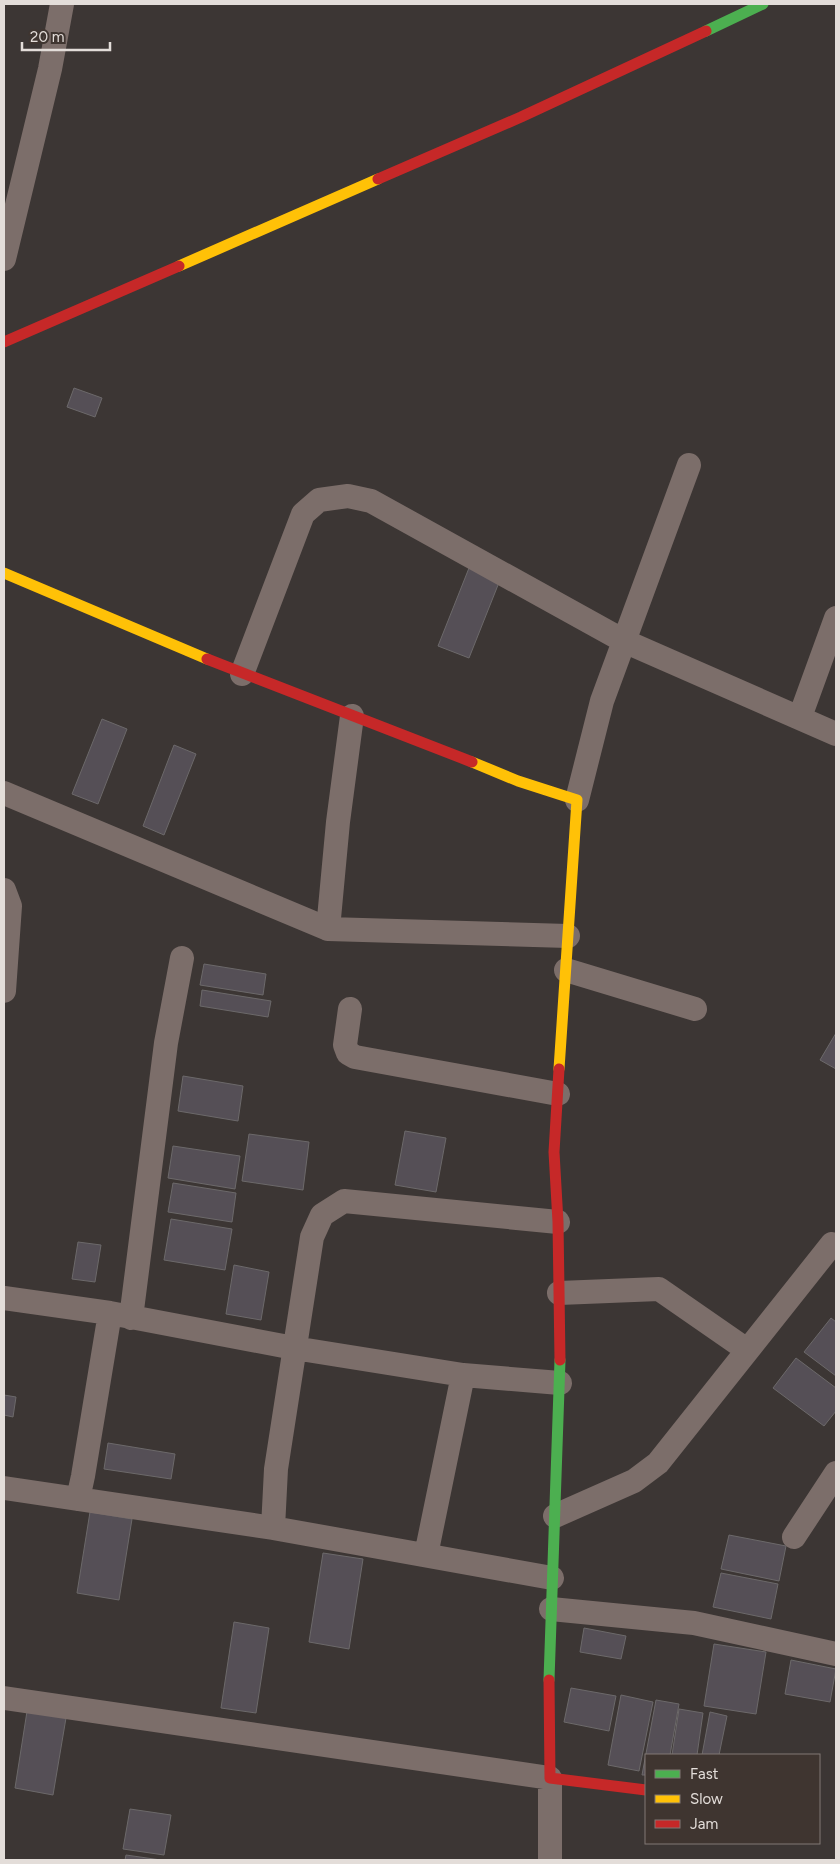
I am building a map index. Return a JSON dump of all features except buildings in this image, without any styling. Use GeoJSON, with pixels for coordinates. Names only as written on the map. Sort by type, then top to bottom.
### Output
{"type":"FeatureCollection","features":[{"type":"Feature","properties":{"kind":"street"},"geometry":{"type":"LineString","coordinates":[[4,259],[50,69],[62,4]]}},
{"type":"Feature","properties":{"kind":"street"},"geometry":{"type":"LineString","coordinates":[[4,342],[521,116],[763,4]]}},
{"type":"Feature","properties":{"kind":"street"},"geometry":{"type":"LineString","coordinates":[[550,1860],[549,1676],[560,1383],[558,1222],[554,1152],[577,800],[602,702],[689,465]]}},
{"type":"Feature","properties":{"kind":"street"},"geometry":{"type":"LineString","coordinates":[[242,674],[303,514],[319,500],[348,496],[370,501],[624,641],[836,734]]}},
{"type":"Feature","properties":{"kind":"street"},"geometry":{"type":"LineString","coordinates":[[4,573],[242,674],[518,782],[577,800]]}},
{"type":"Feature","properties":{"kind":"street"},"geometry":{"type":"LineString","coordinates":[[800,717],[836,618]]}},
{"type":"Feature","properties":{"kind":"street"},"geometry":{"type":"LineString","coordinates":[[328,929],[338,822],[352,716]]}},
{"type":"Feature","properties":{"kind":"street"},"geometry":{"type":"LineString","coordinates":[[4,793],[328,929],[568,936]]}},
{"type":"Feature","properties":{"kind":"street"},"geometry":{"type":"LineString","coordinates":[[4,890],[10,906],[4,991]]}},
{"type":"Feature","properties":{"kind":"street"},"geometry":{"type":"LineString","coordinates":[[78,1499],[120,1316],[182,958]]}},
{"type":"Feature","properties":{"kind":"street"},"geometry":{"type":"LineString","coordinates":[[566,970],[695,1009]]}},
{"type":"Feature","properties":{"kind":"street"},"geometry":{"type":"LineString","coordinates":[[350,1010],[345,1045],[348,1053],[355,1057],[558,1094]]}},
{"type":"Feature","properties":{"kind":"street"},"geometry":{"type":"LineString","coordinates":[[273,1528],[276,1469],[294,1348],[312,1237],[322,1215],[344,1201],[558,1222]]}},
{"type":"Feature","properties":{"kind":"street"},"geometry":{"type":"LineString","coordinates":[[554,1516],[634,1481],[658,1462],[832,1244]]}},
{"type":"Feature","properties":{"kind":"street"},"geometry":{"type":"LineString","coordinates":[[559,1293],[658,1289],[747,1350]]}},
{"type":"Feature","properties":{"kind":"street"},"geometry":{"type":"LineString","coordinates":[[4,1298],[463,1375],[560,1383]]}},
{"type":"Feature","properties":{"kind":"street"},"geometry":{"type":"LineString","coordinates":[[426,1555],[463,1375]]}},
{"type":"Feature","properties":{"kind":"street"},"geometry":{"type":"LineString","coordinates":[[794,1536],[836,1473]]}},
{"type":"Feature","properties":{"kind":"street"},"geometry":{"type":"LineString","coordinates":[[4,1488],[273,1528],[552,1578]]}},
{"type":"Feature","properties":{"kind":"street"},"geometry":{"type":"LineString","coordinates":[[551,1609],[694,1624],[836,1654]]}},
{"type":"Feature","properties":{"kind":"street"},"geometry":{"type":"LineString","coordinates":[[4,1698],[550,1778],[645,1790]]}},
{"type":"Feature","properties":{"kind":"traffic: fast"},"geometry":{"type":"LineString","coordinates":[[706,31],[763,4]]}},
{"type":"Feature","properties":{"kind":"traffic: fast"},"geometry":{"type":"LineString","coordinates":[[549,1680],[560,1360]]}},
{"type":"Feature","properties":{"kind":"traffic: slow"},"geometry":{"type":"LineString","coordinates":[[179,266],[378,179]]}},
{"type":"Feature","properties":{"kind":"traffic: slow"},"geometry":{"type":"LineString","coordinates":[[4,573],[207,659]]}},
{"type":"Feature","properties":{"kind":"traffic: slow"},"geometry":{"type":"LineString","coordinates":[[472,762],[518,781],[577,800],[559,1069]]}},
{"type":"Feature","properties":{"kind":"traffic: jam"},"geometry":{"type":"LineString","coordinates":[[378,179],[521,117],[706,31]]}},
{"type":"Feature","properties":{"kind":"traffic: jam"},"geometry":{"type":"LineString","coordinates":[[4,342],[179,266]]}},
{"type":"Feature","properties":{"kind":"traffic: jam"},"geometry":{"type":"LineString","coordinates":[[207,659],[472,762]]}},
{"type":"Feature","properties":{"kind":"traffic: jam"},"geometry":{"type":"LineString","coordinates":[[559,1069],[554,1152],[558,1222],[560,1360]]}},
{"type":"Feature","properties":{"kind":"traffic: jam"},"geometry":{"type":"LineString","coordinates":[[549,1680],[550,1778],[645,1790]]}}]}
